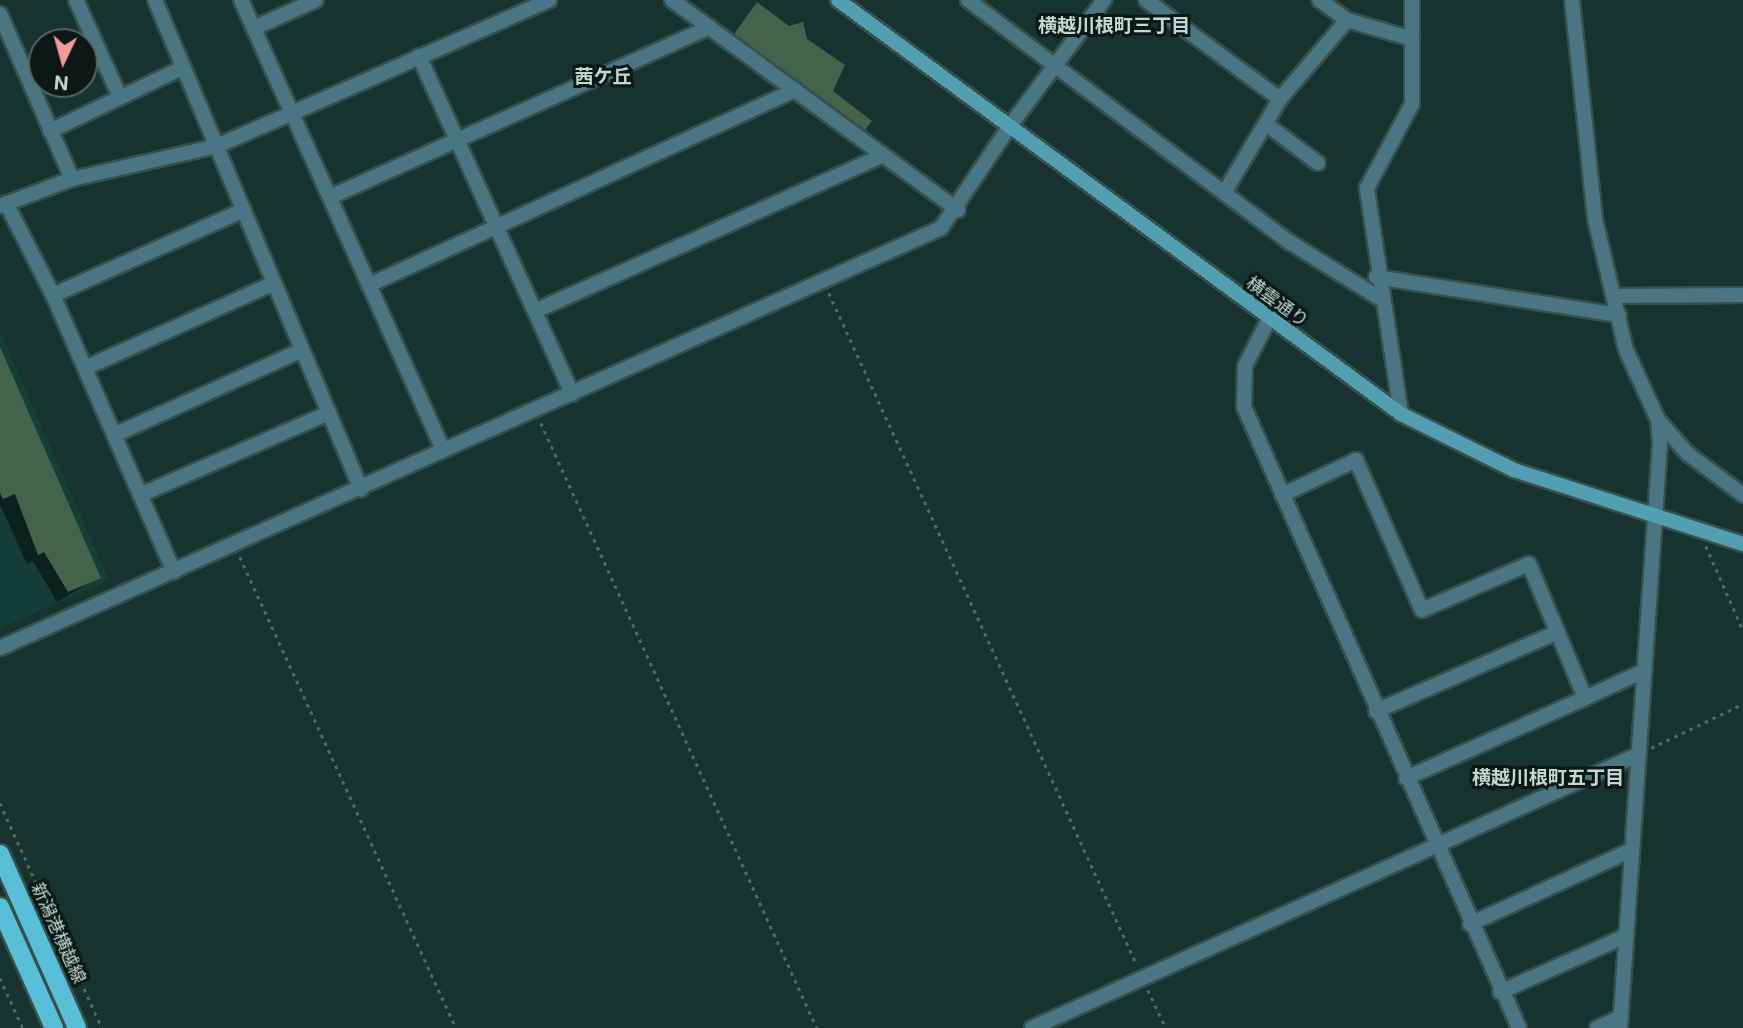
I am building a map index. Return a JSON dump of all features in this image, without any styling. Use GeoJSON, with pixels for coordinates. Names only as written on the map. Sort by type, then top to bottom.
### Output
{"type":"FeatureCollection","features":[{"type":"Feature","properties":{"kind":"main road","name":"横雲通り"},"geometry":{"type":"LineString","coordinates":[[838,0],[1401,414],[1514,470],[1654,516],[1698,527],[1743,544]]}},
{"type":"Feature","properties":{"kind":"main road","name":"新潟港横越線"},"geometry":{"type":"LineString","coordinates":[[0,854],[77,1028]]}},
{"type":"Feature","properties":{"kind":"main road"},"geometry":{"type":"LineString","coordinates":[[0,907],[54,1028]]}},
{"type":"Feature","properties":{"kind":"street"},"geometry":{"type":"LineString","coordinates":[[75,0],[120,97]]}},
{"type":"Feature","properties":{"kind":"street"},"geometry":{"type":"LineString","coordinates":[[155,0],[361,489]]}},
{"type":"Feature","properties":{"kind":"street"},"geometry":{"type":"LineString","coordinates":[[242,0],[442,448]]}},
{"type":"Feature","properties":{"kind":"street"},"geometry":{"type":"LineString","coordinates":[[254,27],[316,0]]}},
{"type":"Feature","properties":{"kind":"street"},"geometry":{"type":"LineString","coordinates":[[174,572],[54,295],[3,204],[72,179],[217,146],[550,0]]}},
{"type":"Feature","properties":{"kind":"street"},"geometry":{"type":"LineString","coordinates":[[672,0],[958,210]]}},
{"type":"Feature","properties":{"kind":"street"},"geometry":{"type":"LineString","coordinates":[[968,0],[1224,193],[1379,298]]}},
{"type":"Feature","properties":{"kind":"street"},"geometry":{"type":"LineString","coordinates":[[0,648],[361,489],[442,448],[572,394],[941,229],[958,210],[1009,127],[1104,0]]}},
{"type":"Feature","properties":{"kind":"street"},"geometry":{"type":"LineString","coordinates":[[1146,0],[1280,99]]}},
{"type":"Feature","properties":{"kind":"street"},"geometry":{"type":"LineString","coordinates":[[1320,0],[1347,20],[1412,39]]}},
{"type":"Feature","properties":{"kind":"street"},"geometry":{"type":"LineString","coordinates":[[1401,414],[1379,298],[1367,188],[1412,104],[1412,0]]}},
{"type":"Feature","properties":{"kind":"street"},"geometry":{"type":"LineString","coordinates":[[1572,0],[1595,219],[1626,350],[1658,420],[1688,454],[1743,495]]}},
{"type":"Feature","properties":{"kind":"street"},"geometry":{"type":"LineString","coordinates":[[0,14],[72,179]]}},
{"type":"Feature","properties":{"kind":"street"},"geometry":{"type":"LineString","coordinates":[[1224,193],[1280,99],[1347,20]]}},
{"type":"Feature","properties":{"kind":"street"},"geometry":{"type":"LineString","coordinates":[[330,197],[710,27]]}},
{"type":"Feature","properties":{"kind":"street"},"geometry":{"type":"LineString","coordinates":[[419,56],[572,394]]}},
{"type":"Feature","properties":{"kind":"street"},"geometry":{"type":"LineString","coordinates":[[50,131],[184,67]]}},
{"type":"Feature","properties":{"kind":"street"},"geometry":{"type":"LineString","coordinates":[[369,285],[795,90]]}},
{"type":"Feature","properties":{"kind":"street"},"geometry":{"type":"LineString","coordinates":[[1266,124],[1318,163]]}},
{"type":"Feature","properties":{"kind":"street"},"geometry":{"type":"LineString","coordinates":[[534,311],[883,155]]}},
{"type":"Feature","properties":{"kind":"street"},"geometry":{"type":"LineString","coordinates":[[54,295],[244,210]]}},
{"type":"Feature","properties":{"kind":"street"},"geometry":{"type":"LineString","coordinates":[[1376,277],[1619,315]]}},
{"type":"Feature","properties":{"kind":"street"},"geometry":{"type":"LineString","coordinates":[[85,368],[274,283]]}},
{"type":"Feature","properties":{"kind":"street"},"geometry":{"type":"LineString","coordinates":[[1615,296],[1743,295]]}},
{"type":"Feature","properties":{"kind":"street"},"geometry":{"type":"LineString","coordinates":[[1269,319],[1249,355],[1242,397],[1406,778],[1500,992],[1519,1028]]}},
{"type":"Feature","properties":{"kind":"street"},"geometry":{"type":"LineString","coordinates":[[114,435],[302,350]]}},
{"type":"Feature","properties":{"kind":"street"},"geometry":{"type":"LineString","coordinates":[[141,495],[329,413]]}},
{"type":"Feature","properties":{"kind":"street"},"geometry":{"type":"LineString","coordinates":[[1597,1028],[1620,1022],[1658,420]]}},
{"type":"Feature","properties":{"kind":"street"},"geometry":{"type":"LineString","coordinates":[[1282,495],[1356,460],[1422,610],[1530,564],[1585,698]]}},
{"type":"Feature","properties":{"kind":"street"},"geometry":{"type":"LineString","coordinates":[[1377,711],[1558,632]]}},
{"type":"Feature","properties":{"kind":"street"},"geometry":{"type":"LineString","coordinates":[[1406,778],[1644,671]]}},
{"type":"Feature","properties":{"kind":"street"},"geometry":{"type":"LineString","coordinates":[[1032,1028],[1639,754]]}},
{"type":"Feature","properties":{"kind":"street"},"geometry":{"type":"LineString","coordinates":[[1470,923],[1632,850]]}},
{"type":"Feature","properties":{"kind":"street"},"geometry":{"type":"LineString","coordinates":[[1500,992],[1626,936]]}},
{"type":"Feature","properties":{"kind":"path"},"geometry":{"type":"LineString","coordinates":[[824,282],[1166,1028]]}},
{"type":"Feature","properties":{"kind":"path"},"geometry":{"type":"LineString","coordinates":[[535,410],[817,1028]]}},
{"type":"Feature","properties":{"kind":"path"},"geometry":{"type":"LineString","coordinates":[[1698,527],[1743,630]]}},
{"type":"Feature","properties":{"kind":"path"},"geometry":{"type":"LineString","coordinates":[[234,544],[456,1028]]}},
{"type":"Feature","properties":{"kind":"path"},"geometry":{"type":"LineString","coordinates":[[1639,754],[1743,704]]}},
{"type":"Feature","properties":{"kind":"path"},"geometry":{"type":"LineString","coordinates":[[0,803],[102,1028]]}},
{"type":"Feature","properties":{"kind":"path"},"geometry":{"type":"LineString","coordinates":[[0,978],[23,1028]]}},
{"type":"Feature","properties":{"kind":"shaded area"},"geometry":{"type":"Polygon","coordinates":[[[0,331],[109,580],[0,628],[0,331]]]}},
{"type":"Feature","properties":{"kind":"building"},"geometry":{"type":"Polygon","coordinates":[[[757,2],[789,26],[803,22],[807,39],[845,65],[833,91],[872,121],[865,130],[734,34],[757,2]]]}},
{"type":"Feature","properties":{"kind":"building"},"geometry":{"type":"Polygon","coordinates":[[[0,347],[101,578],[68,592],[44,552],[38,555],[15,494],[3,499],[0,493],[0,347]]]}},
{"type":"Feature","properties":{"kind":"district","name":"横越川根町三丁目"},"geometry":{"type":"Point","coordinates":[1114,26]}},
{"type":"Feature","properties":{"kind":"district","name":"茜ケ丘"},"geometry":{"type":"Point","coordinates":[603,77]}},
{"type":"Feature","properties":{"kind":"district","name":"横越川根町五丁目"},"geometry":{"type":"Point","coordinates":[1548,778]}}]}
